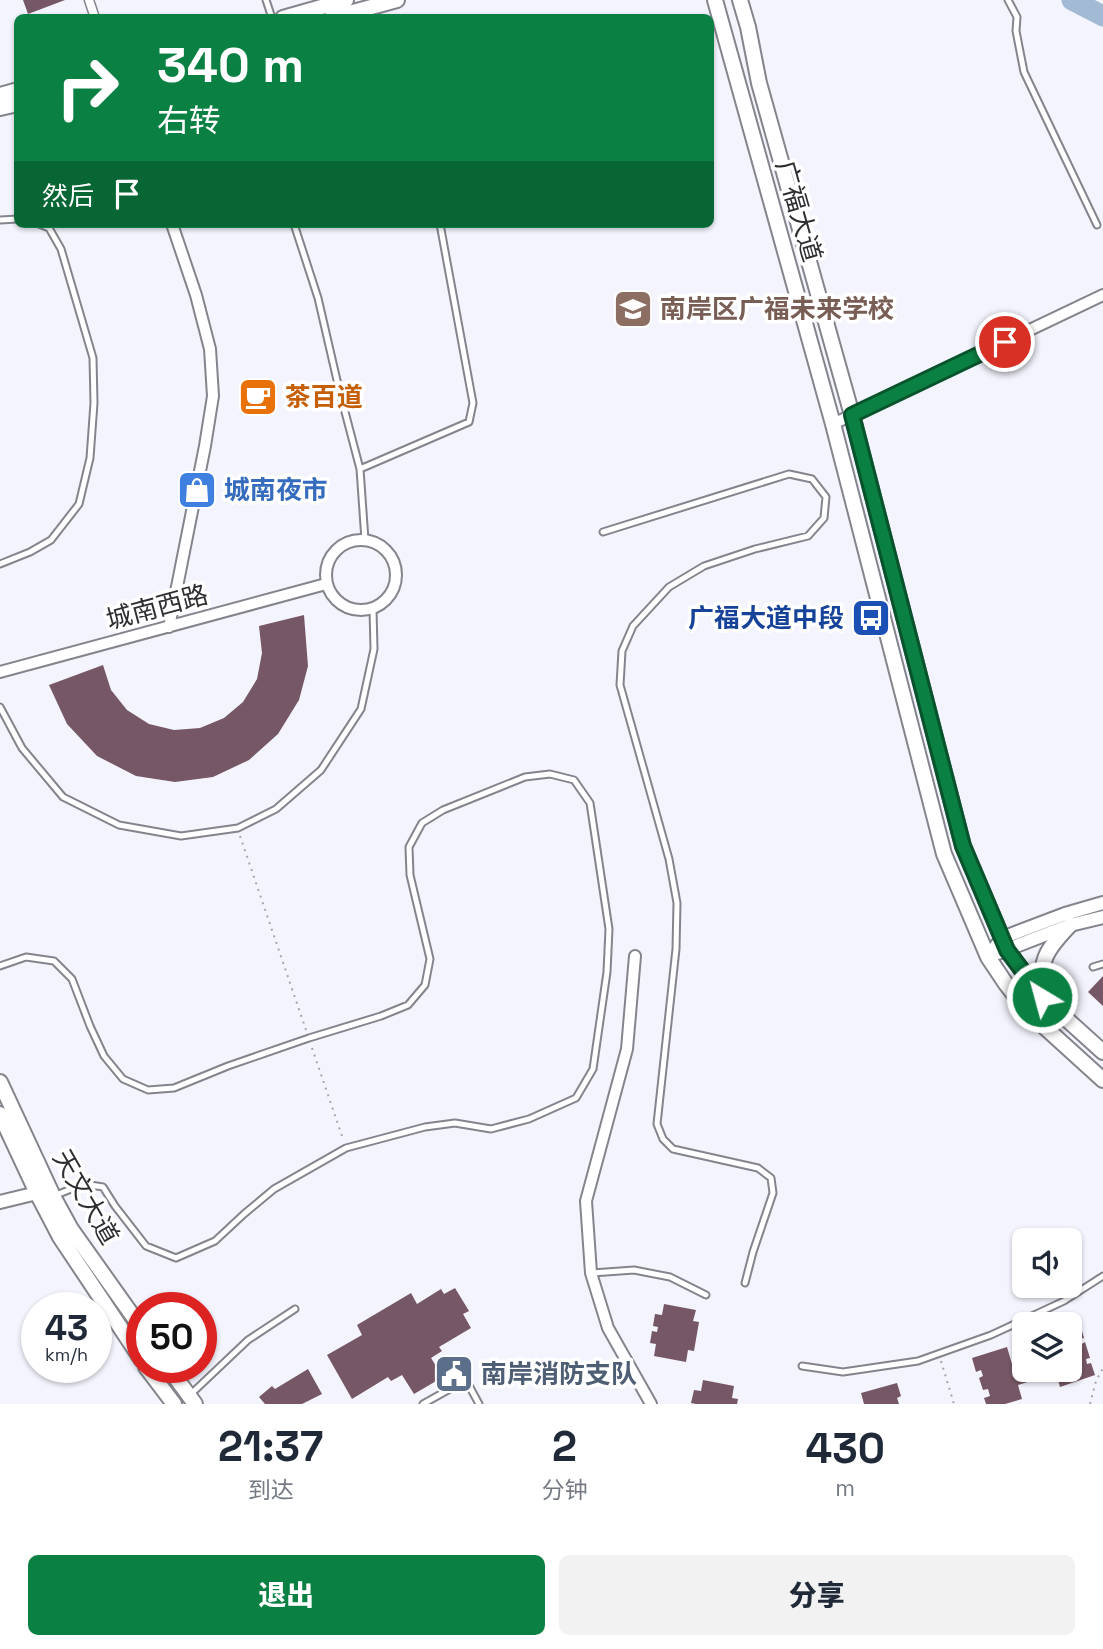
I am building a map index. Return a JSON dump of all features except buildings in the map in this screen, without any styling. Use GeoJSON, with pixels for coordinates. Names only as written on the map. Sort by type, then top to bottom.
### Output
{"type":"FeatureCollection","features":[{"type":"Feature","properties":{"kind":"main road"},"geometry":{"type":"LineString","coordinates":[[297,14],[346,0]]}},
{"type":"Feature","properties":{"kind":"main road"},"geometry":{"type":"LineString","coordinates":[[346,14],[397,0]]}},
{"type":"Feature","properties":{"kind":"main road","name":"广福大道"},"geometry":{"type":"LineString","coordinates":[[715,0],[833,424],[944,854],[988,957],[1027,1011],[1103,1080]]}},
{"type":"Feature","properties":{"kind":"main road","name":"广福大道"},"geometry":{"type":"LineString","coordinates":[[740,0],[759,83],[852,415],[963,846],[1004,944],[1042,997],[1103,1052]]}},
{"type":"Feature","properties":{"kind":"main road"},"geometry":{"type":"LineString","coordinates":[[1042,997],[1041,974],[1044,957],[1070,925]]}},
{"type":"Feature","properties":{"kind":"main road","name":"天文大道"},"geometry":{"type":"LineString","coordinates":[[0,1082],[53,1196],[71,1228],[126,1306]]}},
{"type":"Feature","properties":{"kind":"main road","name":"天文大道"},"geometry":{"type":"LineString","coordinates":[[0,1114],[60,1237],[126,1336]]}},
{"type":"Feature","properties":{"kind":"main road"},"geometry":{"type":"LineString","coordinates":[[158,1383],[174,1404]]}},
{"type":"Feature","properties":{"kind":"main road"},"geometry":{"type":"LineString","coordinates":[[180,1383],[192,1400]]}},
{"type":"Feature","properties":{"kind":"street"},"geometry":{"type":"LineString","coordinates":[[169,627],[213,396],[210,349],[196,295],[173,228]]}},
{"type":"Feature","properties":{"kind":"street"},"geometry":{"type":"LineString","coordinates":[[833,424],[1103,295]]}},
{"type":"Feature","properties":{"kind":"street"},"geometry":{"type":"LineString","coordinates":[[354,540],[376,543],[386,549],[393,559],[396,583],[391,594],[373,609],[349,609],[331,595],[326,584],[328,561],[334,551],[343,544],[354,540]]}},
{"type":"Feature","properties":{"kind":"street","name":"城南西路"},"geometry":{"type":"LineString","coordinates":[[0,672],[326,584]]}},
{"type":"Feature","properties":{"kind":"street"},"geometry":{"type":"LineString","coordinates":[[988,957],[1004,944],[1065,914],[1103,903]]}},
{"type":"Feature","properties":{"kind":"street"},"geometry":{"type":"LineString","coordinates":[[1004,944],[1103,917]]}},
{"type":"Feature","properties":{"kind":"street"},"geometry":{"type":"LineString","coordinates":[[635,956],[626,1049],[586,1201],[591,1273],[608,1328],[651,1404]]}},
{"type":"Feature","properties":{"kind":"street"},"geometry":{"type":"LineString","coordinates":[[0,1202],[37,1193]]}},
{"type":"Feature","properties":{"kind":"lane"},"geometry":{"type":"LineString","coordinates":[[1008,0],[1017,17],[1016,31],[1024,72],[1097,225]]}},
{"type":"Feature","properties":{"kind":"lane"},"geometry":{"type":"LineString","coordinates":[[0,564],[51,540],[79,504],[90,458],[94,403],[93,358],[61,249],[47,228]]}},
{"type":"Feature","properties":{"kind":"lane"},"geometry":{"type":"LineString","coordinates":[[294,228],[318,298],[360,469],[365,540]]}},
{"type":"Feature","properties":{"kind":"lane"},"geometry":{"type":"LineString","coordinates":[[360,469],[469,422],[473,403],[441,228]]}},
{"type":"Feature","properties":{"kind":"lane"},"geometry":{"type":"LineString","coordinates":[[603,532],[789,474],[812,479],[825,498],[824,518],[808,536],[755,549],[704,566],[669,587],[633,626],[622,651],[620,685],[669,859],[677,903],[676,949],[657,1124],[663,1139],[673,1149],[758,1168],[771,1178],[773,1194],[745,1283]]}},
{"type":"Feature","properties":{"kind":"lane"},"geometry":{"type":"LineString","coordinates":[[0,706],[22,748],[63,797],[74,803],[119,825],[181,836],[237,828],[276,809],[321,770],[361,709],[374,649],[373,609]]}},
{"type":"Feature","properties":{"kind":"lane"},"geometry":{"type":"LineString","coordinates":[[0,966],[26,957],[54,961],[72,979],[104,1056],[123,1079],[148,1090],[174,1088],[228,1066],[408,1005],[425,985],[430,959],[410,875],[409,847],[422,823],[443,810],[525,777],[550,774],[574,780],[590,803],[609,929],[607,972],[593,1069],[576,1098],[529,1119],[491,1129],[455,1123],[425,1127],[346,1148],[274,1189],[215,1241],[176,1258],[146,1246],[103,1187],[84,1184],[53,1196]]}},
{"type":"Feature","properties":{"kind":"lane"},"geometry":{"type":"LineString","coordinates":[[1093,967],[1103,964]]}},
{"type":"Feature","properties":{"kind":"lane"},"geometry":{"type":"LineString","coordinates":[[591,1273],[634,1270],[670,1278],[706,1295]]}},
{"type":"Feature","properties":{"kind":"lane"},"geometry":{"type":"LineString","coordinates":[[802,1366],[843,1372],[918,1361],[1003,1330],[1063,1301],[1103,1276]]}},
{"type":"Feature","properties":{"kind":"lane"},"geometry":{"type":"LineString","coordinates":[[192,1400],[248,1340],[295,1309]]}},
{"type":"Feature","properties":{"kind":"lane"},"geometry":{"type":"LineString","coordinates":[[423,1404],[466,1380],[479,1404]]}},
{"type":"Feature","properties":{"kind":"path"},"geometry":{"type":"LineString","coordinates":[[237,828],[346,1148]]}},
{"type":"Feature","properties":{"kind":"path"},"geometry":{"type":"LineString","coordinates":[[943,1368],[954,1404]]}},
{"type":"Feature","properties":{"kind":"path"},"geometry":{"type":"LineString","coordinates":[[1090,1404],[1103,1368]]}},
{"type":"Feature","properties":{"kind":"waterway"},"geometry":{"type":"LineString","coordinates":[[1072,0],[1103,16]]}},
{"type":"Feature","properties":{"kind":"place","name":"南岸区广福未来学校"},"geometry":{"type":"Point","coordinates":[633,309]}},
{"type":"Feature","properties":{"kind":"place","name":"茶百道"},"geometry":{"type":"Point","coordinates":[258,397]}},
{"type":"Feature","properties":{"kind":"place","name":"城南夜市"},"geometry":{"type":"Point","coordinates":[197,490]}},
{"type":"Feature","properties":{"kind":"place","name":"广福大道中段"},"geometry":{"type":"Point","coordinates":[871,618]}},
{"type":"Feature","properties":{"kind":"place","name":"南岸消防支队"},"geometry":{"type":"Point","coordinates":[454,1374]}},
{"type":"Feature","properties":{"kind":"route"},"geometry":{"type":"LineString","coordinates":[[1005,342],[852,415],[963,846],[1007,950],[1042,997]]}}]}
